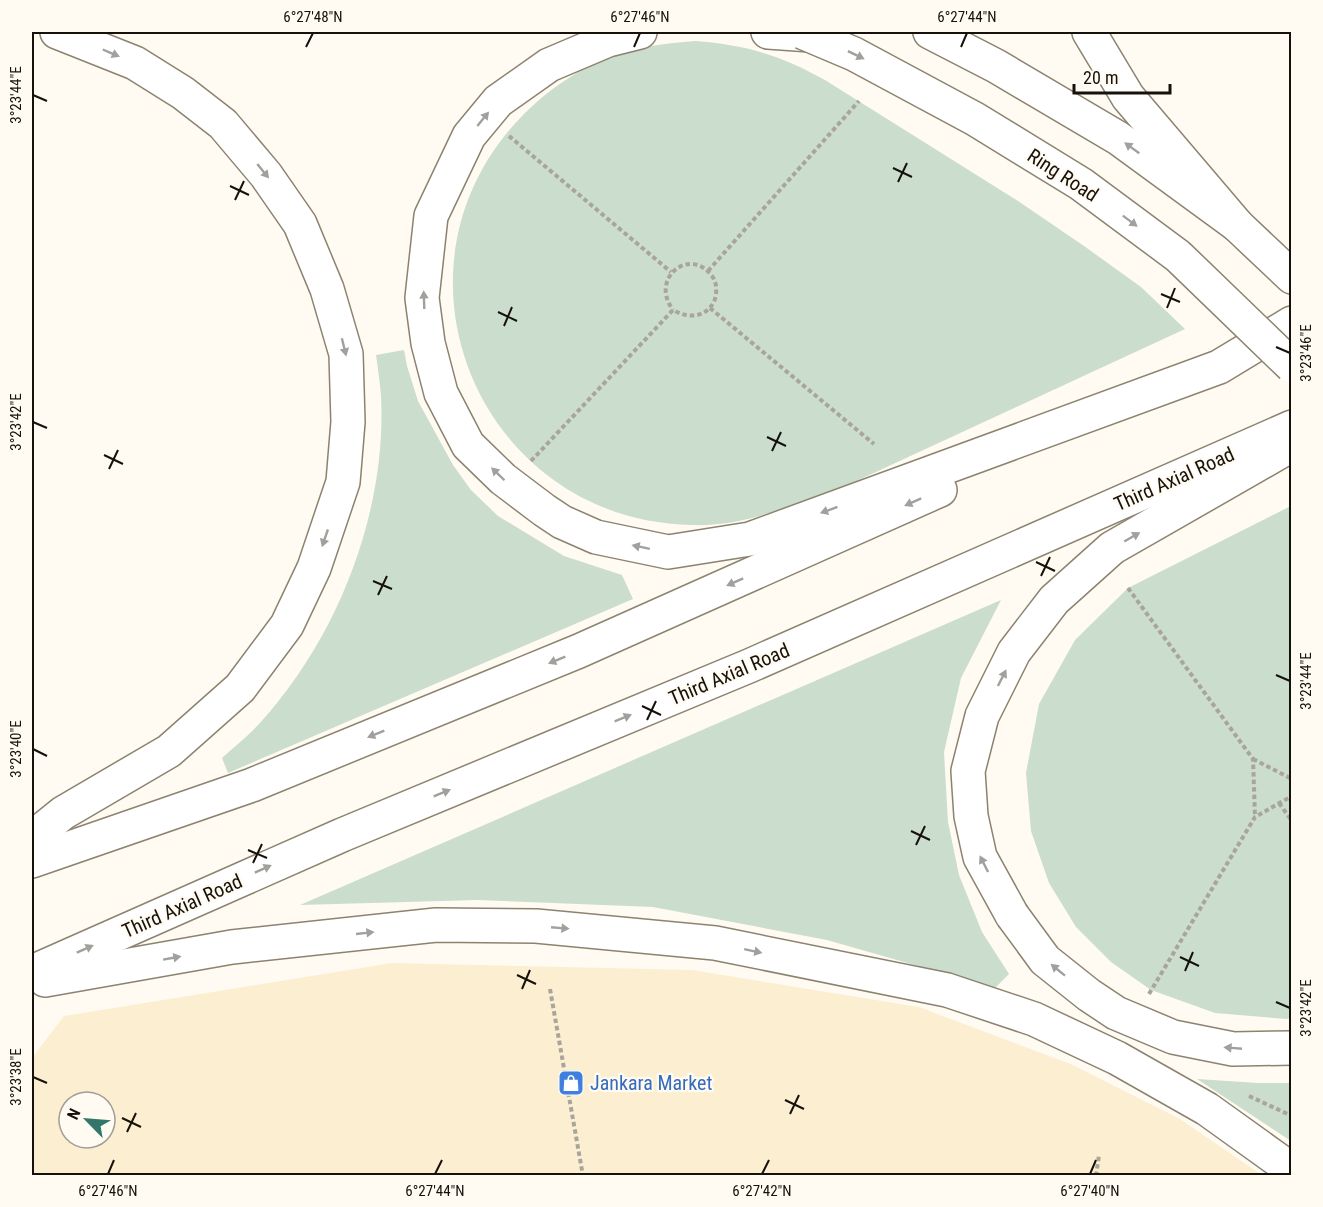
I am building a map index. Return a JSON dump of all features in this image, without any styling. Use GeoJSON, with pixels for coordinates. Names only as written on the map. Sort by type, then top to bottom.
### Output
{"type":"FeatureCollection","features":[{"type":"Feature","properties":{"kind":"main road"},"geometry":{"type":"LineString","coordinates":[[32,837],[63,813],[169,751],[240,688],[287,625],[314,568],[343,482],[348,422],[346,354],[327,289],[300,224],[266,175],[223,124],[183,93],[135,63],[57,32]]}},
{"type":"Feature","properties":{"kind":"main road"},"geometry":{"type":"LineString","coordinates":[[640,32],[608,40],[549,65],[498,101],[469,136],[431,216],[422,298],[428,343],[441,393],[468,445],[503,479],[562,522],[596,537],[668,552],[750,539],[1219,367],[1292,323]]}},
{"type":"Feature","properties":{"kind":"main road","name":"Ring Road"},"geometry":{"type":"LineString","coordinates":[[768,32],[807,34],[854,54],[975,119],[1081,184],[1178,256],[1292,366]]}},
{"type":"Feature","properties":{"kind":"main road"},"geometry":{"type":"LineString","coordinates":[[930,32],[996,66],[1118,138],[1237,225]]}},
{"type":"Feature","properties":{"kind":"main road"},"geometry":{"type":"LineString","coordinates":[[1089,32],[1128,97],[1237,225],[1292,277]]}},
{"type":"Feature","properties":{"kind":"main road"},"geometry":{"type":"LineString","coordinates":[[32,861],[252,785],[579,651],[1219,367],[1292,330]]}},
{"type":"Feature","properties":{"kind":"main road","name":"Third Axial Road"},"geometry":{"type":"LineString","coordinates":[[32,972],[342,835],[749,666],[1292,427]]}},
{"type":"Feature","properties":{"kind":"main road"},"geometry":{"type":"LineString","coordinates":[[1292,446],[1112,548],[1054,600],[1014,652],[982,716],[968,771],[971,816],[980,857],[1012,915],[1046,960],[1089,995],[1116,1013],[1173,1037],[1233,1049],[1292,1048]]}},
{"type":"Feature","properties":{"kind":"main road"},"geometry":{"type":"LineString","coordinates":[[32,982],[232,947],[436,925],[536,926],[715,943],[947,990],[1034,1019],[1118,1058],[1208,1109],[1292,1170]]}},
{"type":"Feature","properties":{"kind":"path"},"geometry":{"type":"LineString","coordinates":[[708,271],[859,101]]}},
{"type":"Feature","properties":{"kind":"path"},"geometry":{"type":"LineString","coordinates":[[506,134],[671,273]]}},
{"type":"Feature","properties":{"kind":"path"},"geometry":{"type":"LineString","coordinates":[[690,264],[708,271],[717,289],[710,308],[692,317],[673,310],[664,292],[666,281],[671,273],[680,266],[690,264]]}},
{"type":"Feature","properties":{"kind":"path"},"geometry":{"type":"LineString","coordinates":[[710,308],[874,444]]}},
{"type":"Feature","properties":{"kind":"path"},"geometry":{"type":"LineString","coordinates":[[530,462],[673,310]]}},
{"type":"Feature","properties":{"kind":"path"},"geometry":{"type":"LineString","coordinates":[[1128,588],[1253,759],[1292,779]]}},
{"type":"Feature","properties":{"kind":"path"},"geometry":{"type":"LineString","coordinates":[[1253,759],[1255,817]]}},
{"type":"Feature","properties":{"kind":"path"},"geometry":{"type":"LineString","coordinates":[[1146,999],[1255,817],[1292,796]]}},
{"type":"Feature","properties":{"kind":"path"},"geometry":{"type":"LineString","coordinates":[[1279,803],[1292,821]]}},
{"type":"Feature","properties":{"kind":"path"},"geometry":{"type":"LineString","coordinates":[[550,989],[583,1176]]}},
{"type":"Feature","properties":{"kind":"path"},"geometry":{"type":"LineString","coordinates":[[1239,1091],[1292,1116]]}},
{"type":"Feature","properties":{"kind":"path"},"geometry":{"type":"LineString","coordinates":[[1096,1176],[1099,1155]]}},
{"type":"Feature","properties":{"kind":"shaded area","name":"Jankara Market"},"geometry":{"type":"Polygon","coordinates":[[[392,963],[692,970],[919,1007],[1073,1065],[1180,1119],[1262,1175],[32,1175],[32,1058],[64,1016],[392,963]]]}},
{"type":"Feature","properties":{"kind":"green space"},"geometry":{"type":"Polygon","coordinates":[[[695,41],[731,45],[762,53],[793,64],[825,80],[1018,201],[1084,246],[1141,287],[1185,329],[824,496],[743,520],[692,525],[617,512],[554,480],[505,433],[471,375],[454,310],[456,242],[479,175],[524,114],[547,93],[599,61],[645,47],[695,41]]]}},
{"type":"Feature","properties":{"kind":"green space"},"geometry":{"type":"Polygon","coordinates":[[[404,350],[418,401],[453,465],[471,490],[498,516],[564,556],[622,575],[633,599],[228,773],[222,758],[255,728],[287,690],[312,653],[352,572],[366,529],[381,440],[381,396],[376,355],[404,350]]]}},
{"type":"Feature","properties":{"kind":"green space"},"geometry":{"type":"Polygon","coordinates":[[[1291,506],[1292,1018],[1286,1019],[1215,1013],[1151,990],[1111,962],[1076,927],[1049,883],[1031,831],[1026,773],[1039,704],[1075,640],[1128,588],[1291,506]]]}},
{"type":"Feature","properties":{"kind":"green space"},"geometry":{"type":"Polygon","coordinates":[[[1001,600],[961,678],[944,752],[948,822],[959,875],[982,932],[1009,974],[995,988],[827,940],[653,907],[477,900],[300,905],[1001,600]]]}},
{"type":"Feature","properties":{"kind":"green space"},"geometry":{"type":"Polygon","coordinates":[[[1197,1079],[1291,1083],[1291,1141],[1197,1079]]]}},
{"type":"Feature","properties":{"kind":"place","name":"Jankara Market"},"geometry":{"type":"Point","coordinates":[571,1083]}}]}
